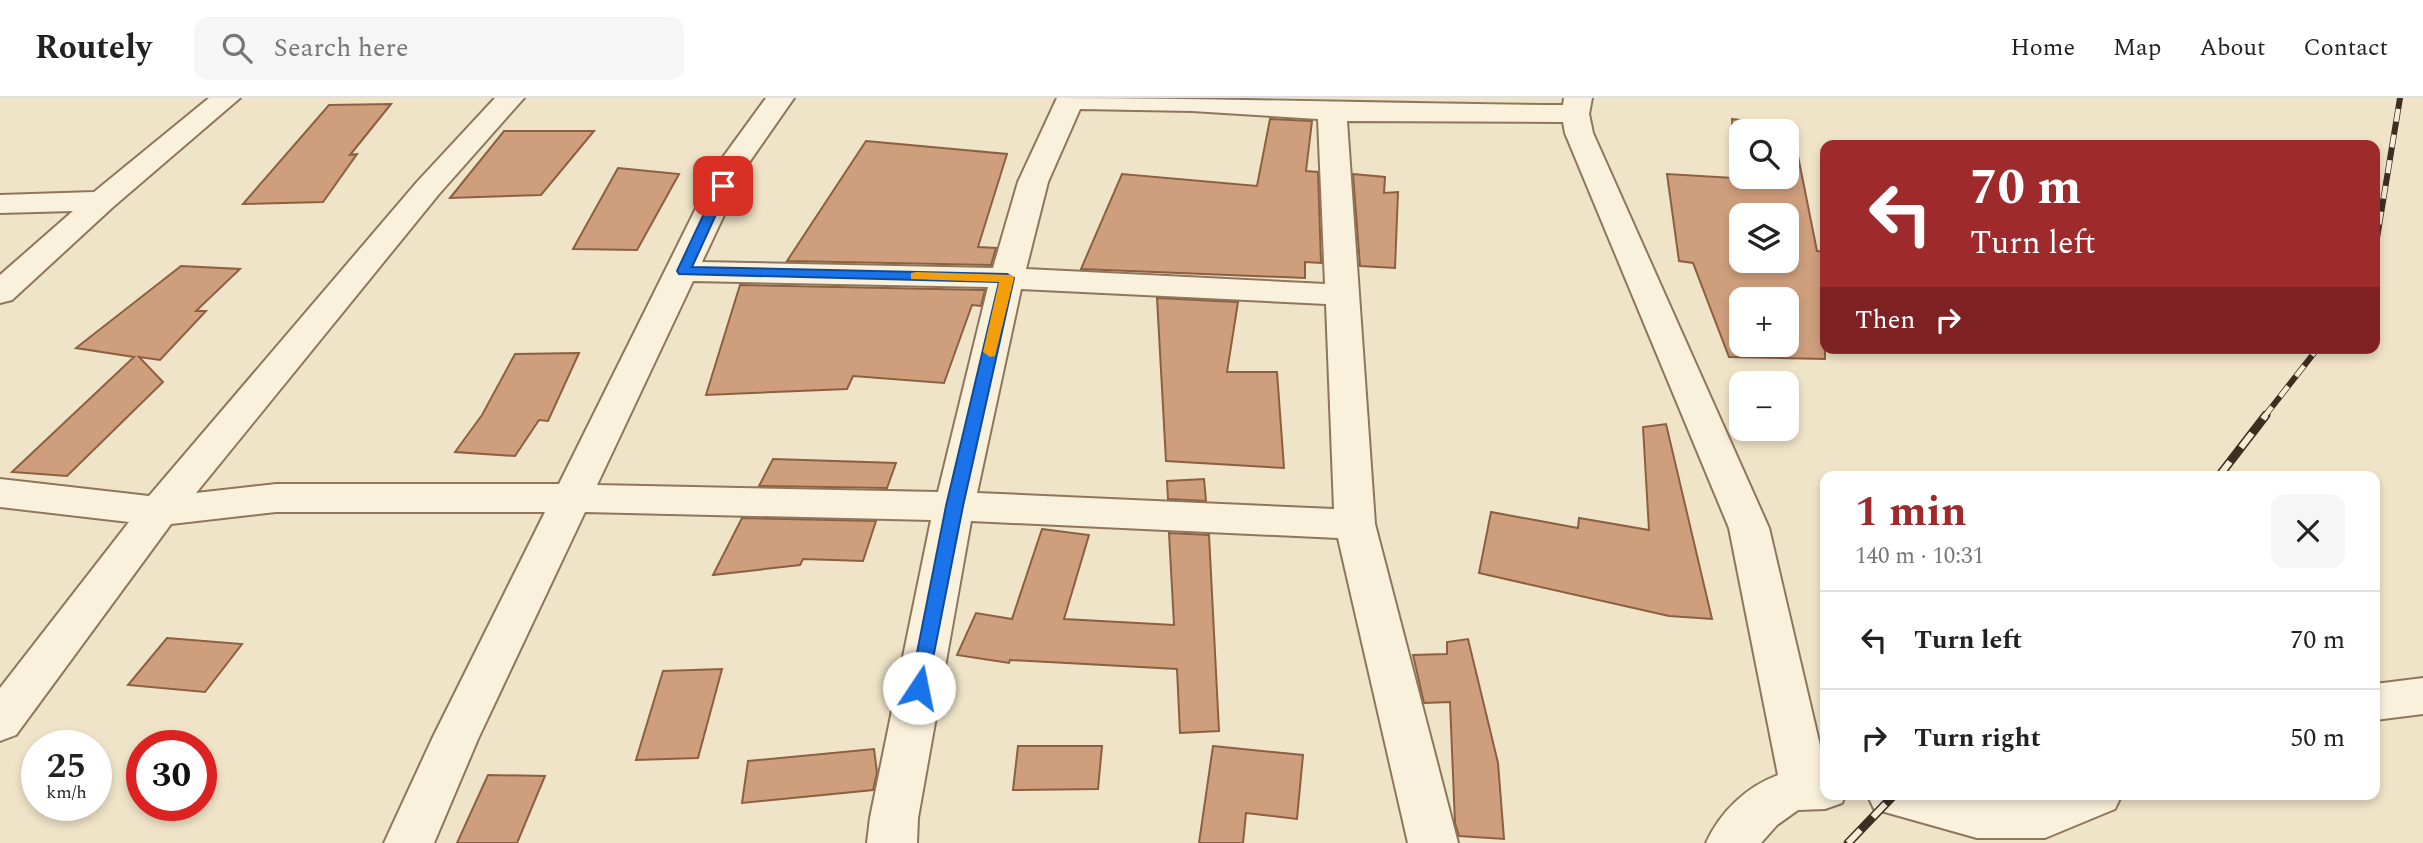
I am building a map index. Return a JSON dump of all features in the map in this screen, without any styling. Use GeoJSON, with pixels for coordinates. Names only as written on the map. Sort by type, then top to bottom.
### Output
{"type":"FeatureCollection","features":[{"type":"Feature","properties":{"kind":"street"},"geometry":{"type":"LineString","coordinates":[[0,293],[102,201],[226,98]]}},
{"type":"Feature","properties":{"kind":"street"},"geometry":{"type":"LineString","coordinates":[[0,722],[159,511],[428,188],[510,98]]}},
{"type":"Feature","properties":{"kind":"street"},"geometry":{"type":"LineString","coordinates":[[409,843],[455,739],[684,271],[733,164],[780,98]]}},
{"type":"Feature","properties":{"kind":"street"},"geometry":{"type":"LineString","coordinates":[[892,843],[894,818],[954,506],[1007,278],[1033,182],[1071,100],[1192,103],[1332,112],[1576,106],[1579,133],[1748,528],[1815,786],[1761,806],[1731,843]]}},
{"type":"Feature","properties":{"kind":"street"},"geometry":{"type":"LineString","coordinates":[[1332,112],[1355,524],[1433,843]]}},
{"type":"Feature","properties":{"kind":"street"},"geometry":{"type":"LineString","coordinates":[[0,204],[102,201]]}},
{"type":"Feature","properties":{"kind":"street"},"geometry":{"type":"LineString","coordinates":[[684,271],[1007,278],[1343,295]]}},
{"type":"Feature","properties":{"kind":"street"},"geometry":{"type":"LineString","coordinates":[[0,493],[159,511],[276,498],[573,498],[954,506],[1355,524]]}},
{"type":"Feature","properties":{"kind":"street"},"geometry":{"type":"LineString","coordinates":[[2380,701],[2423,696]]}},
{"type":"Feature","properties":{"kind":"street"},"geometry":{"type":"LineString","coordinates":[[1905,800],[1973,830],[2045,817],[2084,800]]}},
{"type":"Feature","properties":{"kind":"building"},"geometry":{"type":"Polygon","coordinates":[[[391,104],[350,155],[357,154],[323,202],[243,204],[329,105],[391,104]]]}},
{"type":"Feature","properties":{"kind":"building"},"geometry":{"type":"Polygon","coordinates":[[[1270,119],[1312,121],[1306,171],[1318,172],[1321,263],[1305,262],[1305,278],[1081,269],[1122,174],[1257,186],[1270,119]]]}},
{"type":"Feature","properties":{"kind":"building"},"geometry":{"type":"Polygon","coordinates":[[[504,131],[594,131],[541,195],[450,198],[504,131]]]}},
{"type":"Feature","properties":{"kind":"building"},"geometry":{"type":"Polygon","coordinates":[[[866,141],[1007,154],[978,247],[996,248],[991,265],[787,261],[866,141]]]}},
{"type":"Feature","properties":{"kind":"building"},"geometry":{"type":"Polygon","coordinates":[[[1799,161],[1817,251],[1820,251],[1820,354],[1825,354],[1825,359],[1729,357],[1693,263],[1679,261],[1667,174],[1729,178],[1729,189],[1799,189],[1799,161]]]}},
{"type":"Feature","properties":{"kind":"building"},"geometry":{"type":"Polygon","coordinates":[[[618,168],[679,174],[637,250],[573,249],[618,168]]]}},
{"type":"Feature","properties":{"kind":"building"},"geometry":{"type":"Polygon","coordinates":[[[1353,174],[1385,177],[1384,193],[1398,192],[1395,268],[1360,266],[1353,174]]]}},
{"type":"Feature","properties":{"kind":"building"},"geometry":{"type":"Polygon","coordinates":[[[181,266],[240,269],[196,311],[206,311],[160,360],[139,357],[163,382],[67,476],[12,472],[134,357],[76,348],[181,266]]]}},
{"type":"Feature","properties":{"kind":"building"},"geometry":{"type":"Polygon","coordinates":[[[740,285],[985,290],[981,306],[972,305],[944,383],[853,376],[847,389],[706,395],[740,285]]]}},
{"type":"Feature","properties":{"kind":"building"},"geometry":{"type":"Polygon","coordinates":[[[1157,298],[1238,302],[1227,372],[1277,372],[1284,468],[1166,461],[1157,298]]]}},
{"type":"Feature","properties":{"kind":"building"},"geometry":{"type":"Polygon","coordinates":[[[579,353],[548,421],[539,420],[515,456],[455,452],[482,415],[515,354],[579,353]]]}},
{"type":"Feature","properties":{"kind":"building"},"geometry":{"type":"Polygon","coordinates":[[[1666,424],[1712,619],[1669,616],[1479,573],[1491,512],[1578,528],[1579,518],[1649,530],[1643,427],[1666,424]]]}},
{"type":"Feature","properties":{"kind":"building"},"geometry":{"type":"Polygon","coordinates":[[[773,459],[896,463],[887,488],[759,486],[773,459]]]}},
{"type":"Feature","properties":{"kind":"building"},"geometry":{"type":"Polygon","coordinates":[[[1204,479],[1206,501],[1168,499],[1167,481],[1204,479]]]}},
{"type":"Feature","properties":{"kind":"building"},"geometry":{"type":"Polygon","coordinates":[[[742,518],[876,521],[863,561],[803,559],[800,565],[713,575],[742,518]]]}},
{"type":"Feature","properties":{"kind":"building"},"geometry":{"type":"Polygon","coordinates":[[[1042,529],[1089,535],[1064,619],[1174,625],[1169,533],[1209,535],[1219,731],[1180,733],[1177,669],[1010,660],[1009,663],[957,655],[976,613],[1012,619],[1042,529]]]}},
{"type":"Feature","properties":{"kind":"building"},"geometry":{"type":"Polygon","coordinates":[[[167,638],[242,644],[205,692],[128,685],[167,638]]]}},
{"type":"Feature","properties":{"kind":"building"},"geometry":{"type":"Polygon","coordinates":[[[1468,639],[1498,763],[1504,839],[1459,836],[1455,823],[1450,702],[1424,703],[1413,655],[1447,654],[1447,642],[1468,639]]]}},
{"type":"Feature","properties":{"kind":"building"},"geometry":{"type":"Polygon","coordinates":[[[722,669],[698,758],[636,760],[663,671],[722,669]]]}},
{"type":"Feature","properties":{"kind":"building"},"geometry":{"type":"Polygon","coordinates":[[[1018,746],[1102,746],[1098,789],[1013,790],[1018,746]]]}},
{"type":"Feature","properties":{"kind":"building"},"geometry":{"type":"Polygon","coordinates":[[[1213,746],[1303,755],[1297,819],[1246,813],[1243,843],[1199,843],[1213,746]]]}},
{"type":"Feature","properties":{"kind":"building"},"geometry":{"type":"Polygon","coordinates":[[[874,749],[877,773],[873,790],[742,803],[748,761],[874,749]]]}},
{"type":"Feature","properties":{"kind":"building"},"geometry":{"type":"Polygon","coordinates":[[[488,775],[545,776],[517,843],[457,843],[488,775]]]}},
{"type":"Feature","properties":{"kind":"railway"},"geometry":{"type":"LineString","coordinates":[[2380,220],[2400,98]]}},
{"type":"Feature","properties":{"kind":"railway"},"geometry":{"type":"LineString","coordinates":[[2264,417],[2313,354]]}},
{"type":"Feature","properties":{"kind":"railway"},"geometry":{"type":"LineString","coordinates":[[2223,471],[2266,415]]}},
{"type":"Feature","properties":{"kind":"railway"},"geometry":{"type":"LineString","coordinates":[[1848,843],[1889,800]]}},
{"type":"Feature","properties":{"kind":"slow traffic"},"geometry":{"type":"LineString","coordinates":[[916,276],[1007,278],[990,352]]}},
{"type":"Feature","properties":{"kind":"route"},"geometry":{"type":"LineString","coordinates":[[723,186],[684,271],[1007,278],[954,506],[919,688]]}}]}
